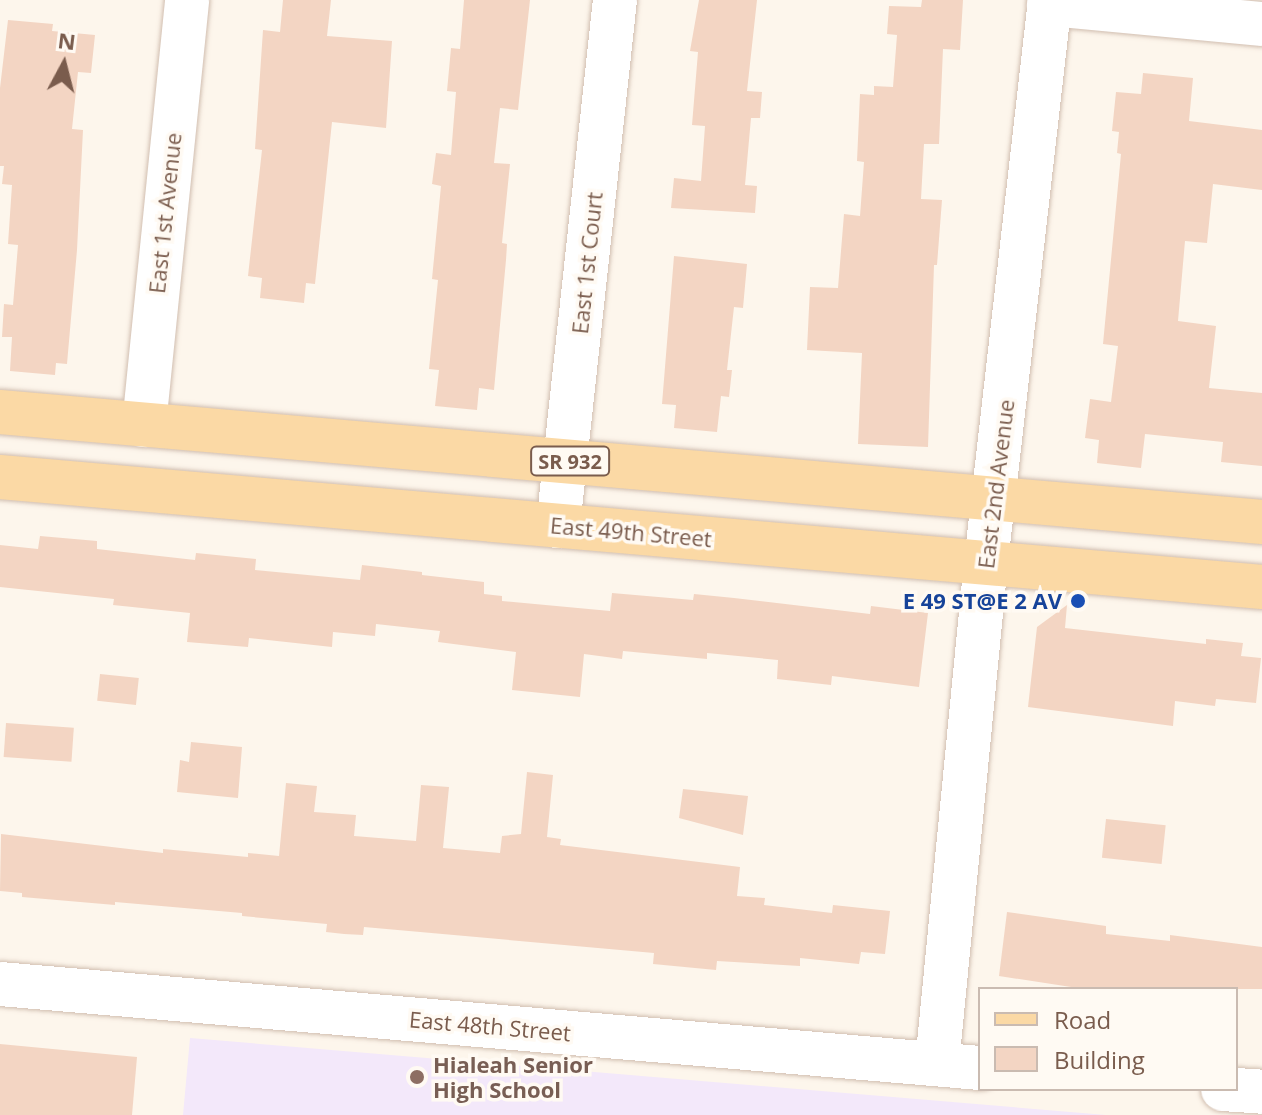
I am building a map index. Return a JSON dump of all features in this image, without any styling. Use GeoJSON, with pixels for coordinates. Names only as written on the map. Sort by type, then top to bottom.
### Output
{"type":"FeatureCollection","features":[{"type":"Feature","properties":{"kind":"main road","name":"SR 932"},"geometry":{"type":"LineString","coordinates":[[0,412],[1262,522]]}},
{"type":"Feature","properties":{"kind":"main road","name":"East 49th Street"},"geometry":{"type":"LineString","coordinates":[[0,477],[1262,587]]}},
{"type":"Feature","properties":{"kind":"street","name":"East 1st Avenue"},"geometry":{"type":"LineString","coordinates":[[144,425],[187,0]]}},
{"type":"Feature","properties":{"kind":"street","name":"East 1st Court"},"geometry":{"type":"LineString","coordinates":[[558,526],[615,0]]}},
{"type":"Feature","properties":{"kind":"street"},"geometry":{"type":"LineString","coordinates":[[1049,2],[1262,24]]}},
{"type":"Feature","properties":{"kind":"street","name":"East 2nd Avenue"},"geometry":{"type":"LineString","coordinates":[[937,1064],[986,562],[996,500],[1049,2]]}},
{"type":"Feature","properties":{"kind":"street","name":"East 48th Street"},"geometry":{"type":"LineString","coordinates":[[0,984],[978,1068]]}},
{"type":"Feature","properties":{"kind":"street"},"geometry":{"type":"LineString","coordinates":[[1238,1090],[1262,1092]]}},
{"type":"Feature","properties":{"kind":"shaded area","name":"Hialeah Senior High School"},"geometry":{"type":"Polygon","coordinates":[[[190,1038],[1106,1115],[183,1115],[190,1038]]]}},
{"type":"Feature","properties":{"kind":"building"},"geometry":{"type":"Polygon","coordinates":[[[283,0],[331,0],[327,36],[392,41],[386,128],[332,122],[315,284],[306,283],[304,303],[260,298],[262,278],[248,276],[262,150],[255,149],[263,30],[280,32],[283,0]]]}},
{"type":"Feature","properties":{"kind":"building"},"geometry":{"type":"Polygon","coordinates":[[[464,0],[530,0],[518,110],[500,108],[494,163],[510,164],[502,243],[507,244],[506,260],[494,390],[479,388],[477,410],[435,406],[439,370],[429,369],[438,280],[432,279],[441,186],[432,184],[436,153],[451,155],[456,92],[447,91],[451,48],[460,49],[464,0]]]}},
{"type":"Feature","properties":{"kind":"building"},"geometry":{"type":"Polygon","coordinates":[[[699,0],[757,0],[747,91],[762,92],[760,118],[751,118],[745,185],[757,186],[755,213],[671,208],[674,178],[701,181],[705,126],[692,125],[698,52],[690,51],[699,0]]]}},
{"type":"Feature","properties":{"kind":"building"},"geometry":{"type":"Polygon","coordinates":[[[922,0],[963,0],[960,50],[943,49],[939,144],[924,144],[921,199],[942,200],[937,265],[934,265],[928,447],[858,444],[862,353],[807,350],[810,287],[838,288],[844,214],[860,216],[864,162],[857,161],[860,94],[874,95],[874,86],[893,87],[897,35],[887,34],[889,6],[921,7],[922,0]]]}},
{"type":"Feature","properties":{"kind":"building"},"geometry":{"type":"Polygon","coordinates":[[[8,20],[53,24],[52,31],[95,35],[91,73],[78,72],[72,129],[83,130],[77,250],[67,364],[56,363],[55,375],[10,371],[12,337],[2,337],[4,304],[13,305],[18,245],[8,244],[12,185],[2,184],[4,166],[0,166],[0,88],[8,20]]]}},
{"type":"Feature","properties":{"kind":"building"},"geometry":{"type":"Polygon","coordinates":[[[1143,73],[1193,78],[1189,121],[1262,130],[1262,190],[1213,184],[1207,243],[1185,241],[1178,321],[1216,326],[1209,388],[1262,393],[1262,466],[1221,462],[1223,442],[1145,434],[1141,468],[1097,463],[1099,440],[1085,438],[1090,399],[1111,402],[1118,346],[1103,344],[1121,154],[1117,153],[1119,132],[1112,131],[1116,92],[1141,94],[1143,73]]]}},
{"type":"Feature","properties":{"kind":"building"},"geometry":{"type":"Polygon","coordinates":[[[674,256],[747,264],[743,308],[734,307],[727,370],[732,370],[729,397],[721,396],[717,432],[674,428],[676,405],[662,404],[674,256]]]}},
{"type":"Feature","properties":{"kind":"building"},"geometry":{"type":"Polygon","coordinates":[[[40,536],[97,541],[97,549],[195,560],[196,553],[256,559],[255,570],[360,580],[362,565],[422,572],[422,575],[484,582],[484,594],[502,596],[502,601],[610,611],[612,593],[693,600],[694,594],[870,614],[871,606],[928,613],[919,687],[832,676],[831,685],[777,679],[778,660],[707,653],[707,659],[623,651],[622,659],[584,654],[580,697],[512,690],[516,652],[438,642],[440,631],[376,624],[375,636],[333,632],[332,647],[249,638],[248,647],[187,642],[190,613],[113,605],[114,599],[0,587],[0,545],[38,549],[40,536]]]}},
{"type":"Feature","properties":{"kind":"building"},"geometry":{"type":"Polygon","coordinates":[[[1067,605],[1065,628],[1206,644],[1206,639],[1243,643],[1241,656],[1261,658],[1256,703],[1216,699],[1215,706],[1175,701],[1173,726],[1028,707],[1037,627],[1067,605]]]}},
{"type":"Feature","properties":{"kind":"building"},"geometry":{"type":"Polygon","coordinates":[[[100,674],[139,678],[136,705],[97,701],[100,674]]]}},
{"type":"Feature","properties":{"kind":"building"},"geometry":{"type":"Polygon","coordinates":[[[6,723],[74,728],[71,762],[4,757],[6,723]]]}},
{"type":"Feature","properties":{"kind":"building"},"geometry":{"type":"Polygon","coordinates":[[[191,742],[242,747],[238,798],[177,792],[180,760],[189,762],[191,742]]]}},
{"type":"Feature","properties":{"kind":"building"},"geometry":{"type":"Polygon","coordinates":[[[527,772],[553,775],[547,837],[561,839],[560,845],[740,867],[737,896],[765,898],[764,905],[832,913],[833,905],[890,911],[885,954],[861,952],[859,964],[800,958],[800,966],[717,961],[716,970],[653,964],[654,953],[364,927],[363,935],[344,934],[326,932],[327,924],[242,916],[242,913],[22,897],[22,893],[0,891],[1,834],[163,853],[163,849],[248,857],[248,853],[279,856],[286,783],[317,786],[314,812],[356,815],[354,836],[416,841],[421,785],[449,787],[443,848],[500,853],[502,836],[521,834],[527,772]]]}},
{"type":"Feature","properties":{"kind":"building"},"geometry":{"type":"Polygon","coordinates":[[[683,789],[748,796],[743,835],[679,818],[683,789]]]}},
{"type":"Feature","properties":{"kind":"building"},"geometry":{"type":"Polygon","coordinates":[[[1106,819],[1166,825],[1162,864],[1102,858],[1106,819]]]}},
{"type":"Feature","properties":{"kind":"building"},"geometry":{"type":"Polygon","coordinates":[[[1007,912],[1106,926],[1106,934],[1170,941],[1170,935],[1262,947],[1262,989],[1071,987],[999,976],[1007,912]]]}},
{"type":"Feature","properties":{"kind":"building"},"geometry":{"type":"Polygon","coordinates":[[[0,1044],[137,1057],[132,1115],[0,1115],[0,1044]]]}},
{"type":"Feature","properties":{"kind":"place","name":"E 49 ST@E 2 AV"},"geometry":{"type":"Point","coordinates":[1078,601]}},
{"type":"Feature","properties":{"kind":"place","name":"Hialeah Senior High School"},"geometry":{"type":"Point","coordinates":[417,1077]}}]}
